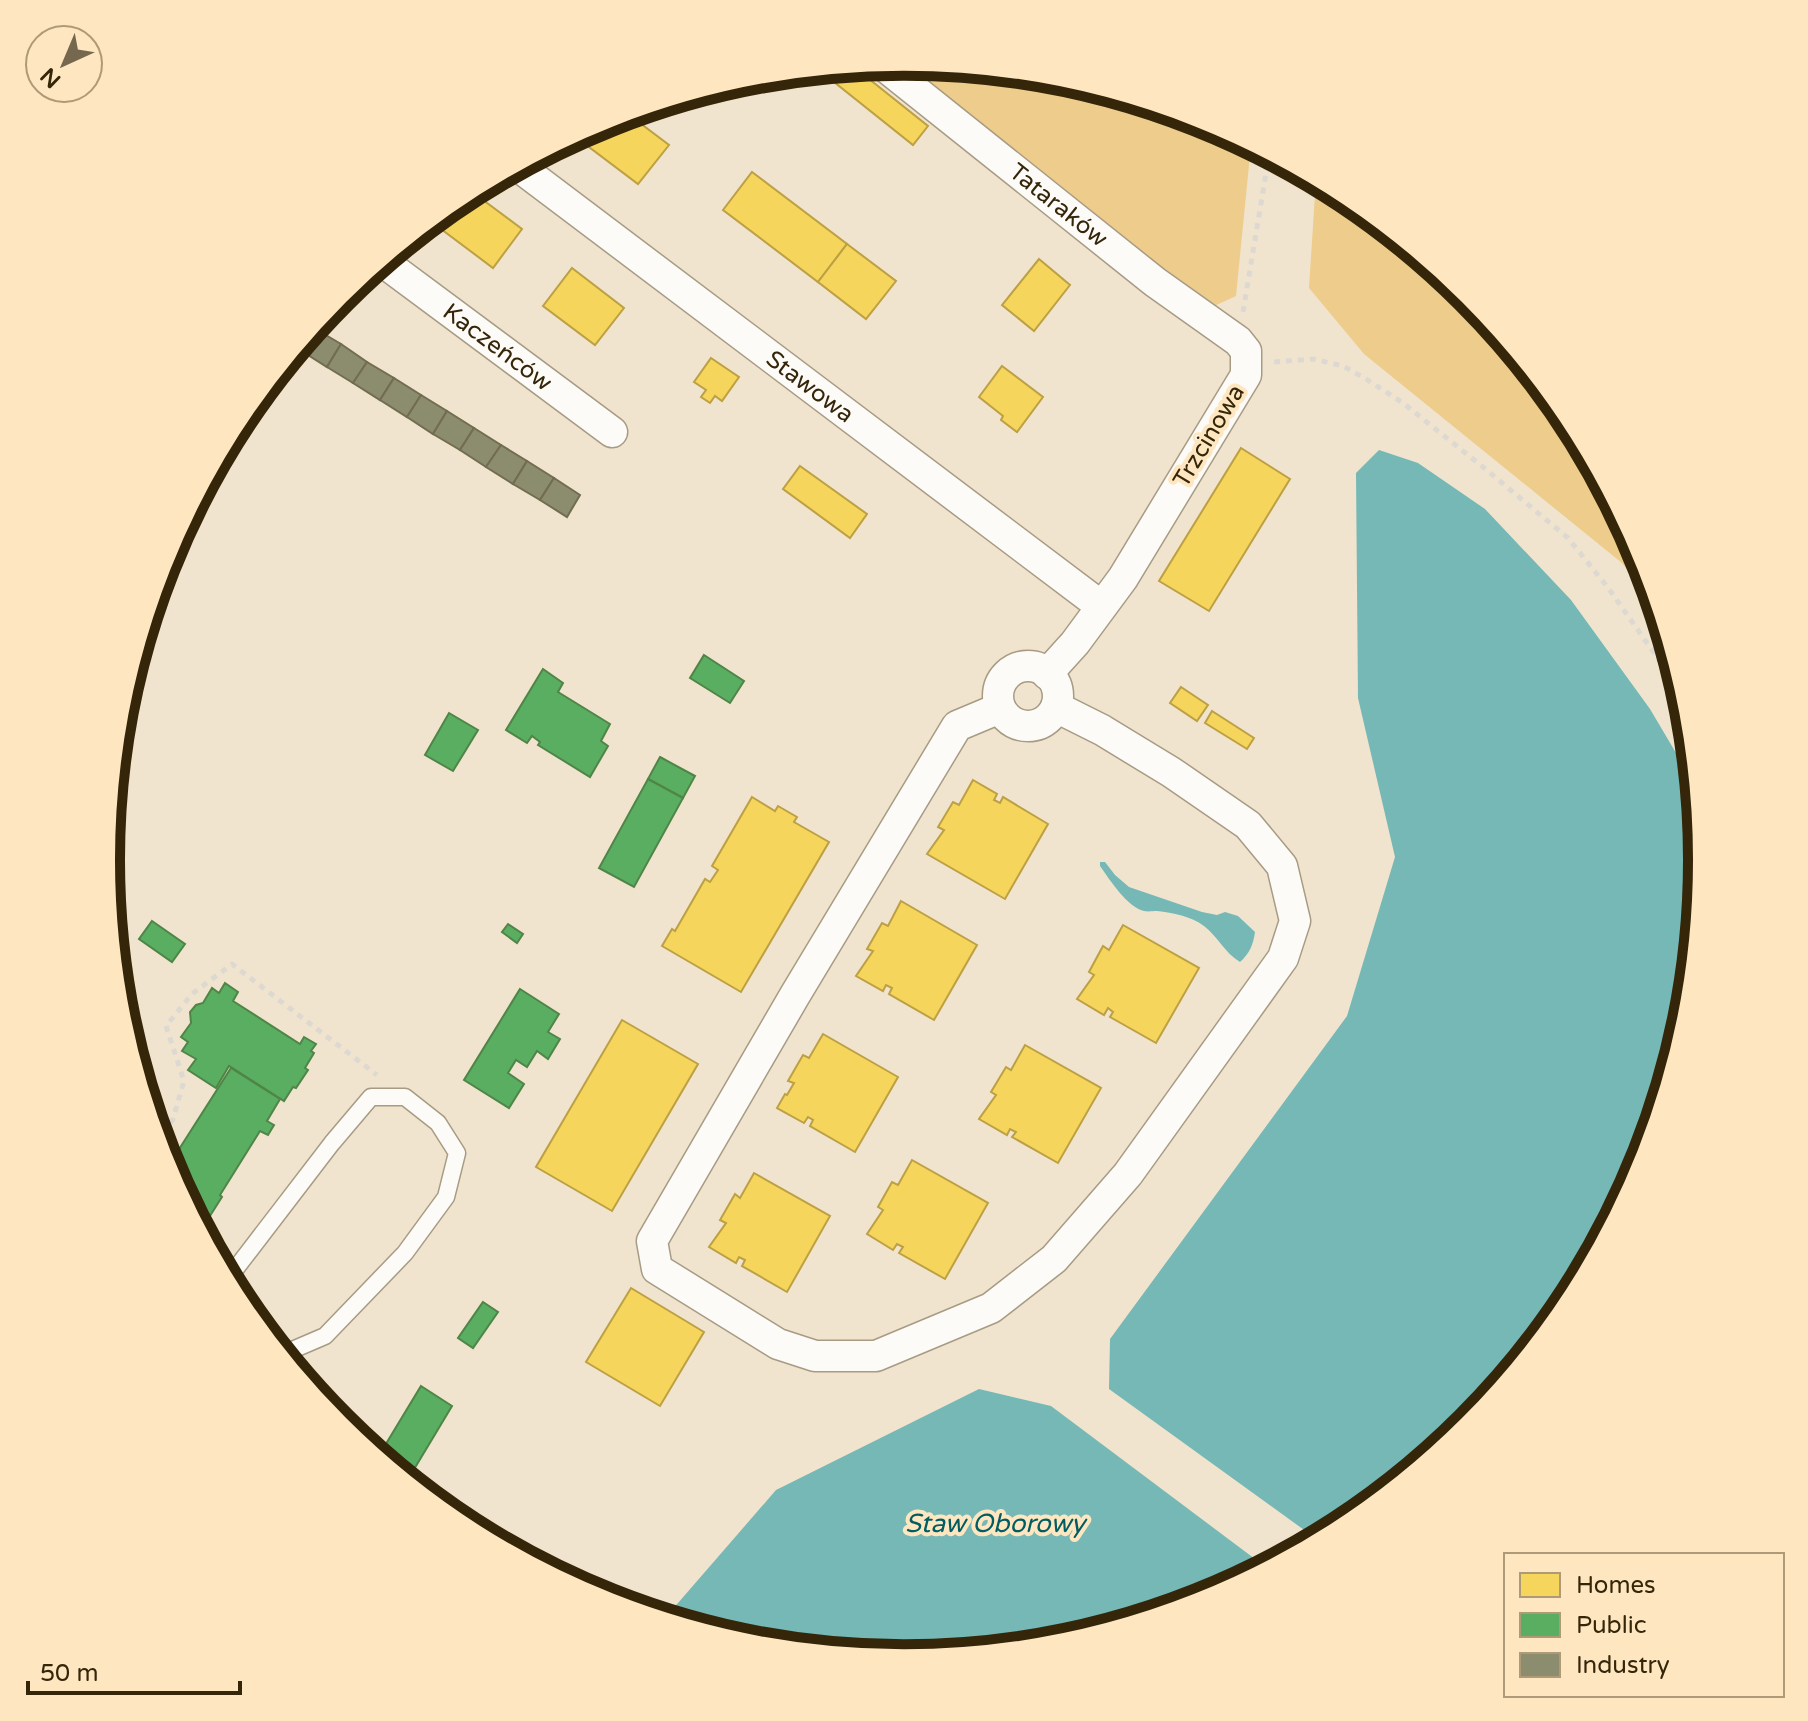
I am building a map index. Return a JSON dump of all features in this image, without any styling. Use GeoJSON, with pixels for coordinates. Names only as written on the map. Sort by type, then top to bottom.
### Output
{"type":"FeatureCollection","features":[{"type":"Feature","properties":{"kind":"street","name":"Tataraków"},"geometry":{"type":"LineString","coordinates":[[897,76],[1155,282],[1238,341]]}},
{"type":"Feature","properties":{"kind":"street","name":"Stawowa"},"geometry":{"type":"LineString","coordinates":[[527,173],[1101,606]]}},
{"type":"Feature","properties":{"kind":"street","name":"Kaczeńców"},"geometry":{"type":"LineString","coordinates":[[391,268],[612,432]]}},
{"type":"Feature","properties":{"kind":"street","name":"Trzcinowa"},"geometry":{"type":"LineString","coordinates":[[1047,674],[1075,643],[1123,578],[1230,402],[1247,371],[1246,351],[1238,341]]}},
{"type":"Feature","properties":{"kind":"street"},"geometry":{"type":"LineString","coordinates":[[1022,667],[1040,669],[1054,683],[1056,707],[1043,722],[1023,726],[1014,723],[1000,708],[998,690],[1007,675],[1022,667]]}},
{"type":"Feature","properties":{"kind":"street"},"geometry":{"type":"LineString","coordinates":[[1000,708],[957,726],[652,1241],[657,1269],[778,1344],[815,1356],[876,1356],[991,1308],[1054,1259],[1128,1174],[1283,958],[1295,921],[1282,866],[1248,825],[1171,772],[1056,707]]}},
{"type":"Feature","properties":{"kind":"lane"},"geometry":{"type":"LineString","coordinates":[[235,1269],[371,1097],[405,1097],[438,1123],[457,1153],[446,1197],[405,1253],[325,1336],[292,1350]]}},
{"type":"Feature","properties":{"kind":"path"},"geometry":{"type":"LineString","coordinates":[[1238,341],[1267,166]]}},
{"type":"Feature","properties":{"kind":"path"},"geometry":{"type":"LineString","coordinates":[[1247,371],[1279,360],[1313,359],[1343,366],[1403,403],[1568,538],[1609,589],[1664,668]]}},
{"type":"Feature","properties":{"kind":"path"},"geometry":{"type":"LineString","coordinates":[[167,1129],[184,1081],[166,1026],[192,994],[232,964],[405,1097]]}},
{"type":"Feature","properties":{"kind":"shaded area"},"geometry":{"type":"Polygon","coordinates":[[[919,77],[1006,83],[1107,103],[1156,118],[1250,156],[1236,296],[1212,307],[919,77]]]}},
{"type":"Feature","properties":{"kind":"shaded area"},"geometry":{"type":"Polygon","coordinates":[[[1315,193],[1382,238],[1459,306],[1494,343],[1556,425],[1583,468],[1608,514],[1637,582],[1622,563],[1364,354],[1309,288],[1315,193]]]}},
{"type":"Feature","properties":{"kind":"water"},"geometry":{"type":"Polygon","coordinates":[[[1379,450],[1418,463],[1485,509],[1571,600],[1650,709],[1683,764],[1687,809],[1687,912],[1682,963],[1662,1064],[1629,1161],[1583,1253],[1526,1338],[1459,1415],[1382,1483],[1308,1533],[1109,1389],[1110,1339],[1347,1016],[1395,857],[1358,698],[1356,473],[1379,450]]]}},
{"type":"Feature","properties":{"kind":"water"},"geometry":{"type":"Polygon","coordinates":[[[1100,862],[1105,862],[1129,887],[1202,912],[1217,915],[1225,912],[1238,916],[1255,932],[1249,952],[1240,962],[1209,930],[1188,917],[1146,911],[1131,904],[1119,892],[1100,862]]]}},
{"type":"Feature","properties":{"kind":"water","name":"Staw Oborowy"},"geometry":{"type":"Polygon","coordinates":[[[979,1389],[1051,1406],[1257,1561],[1204,1585],[1107,1618],[1057,1630],[955,1643],[904,1645],[802,1638],[751,1630],[673,1609],[776,1490],[979,1389]]]}},
{"type":"Feature","properties":{"kind":"building: Homes"},"geometry":{"type":"Polygon","coordinates":[[[867,77],[928,126],[913,145],[832,80],[867,77]]]}},
{"type":"Feature","properties":{"kind":"building: Homes"},"geometry":{"type":"Polygon","coordinates":[[[639,123],[669,145],[638,184],[585,144],[639,123]]]}},
{"type":"Feature","properties":{"kind":"building: Homes"},"geometry":{"type":"Polygon","coordinates":[[[752,172],[847,244],[818,282],[723,210],[752,172]]]}},
{"type":"Feature","properties":{"kind":"building: Homes"},"geometry":{"type":"Polygon","coordinates":[[[482,199],[522,229],[493,268],[441,229],[482,199]]]}},
{"type":"Feature","properties":{"kind":"building: Homes"},"geometry":{"type":"Polygon","coordinates":[[[847,244],[896,281],[866,319],[818,282],[847,244]]]}},
{"type":"Feature","properties":{"kind":"building: Homes"},"geometry":{"type":"Polygon","coordinates":[[[1039,259],[1070,285],[1034,331],[1002,305],[1039,259]]]}},
{"type":"Feature","properties":{"kind":"building: Homes"},"geometry":{"type":"Polygon","coordinates":[[[572,268],[624,308],[595,345],[543,306],[572,268]]]}},
{"type":"Feature","properties":{"kind":"building: Homes"},"geometry":{"type":"Polygon","coordinates":[[[711,358],[739,377],[722,401],[715,396],[710,403],[701,397],[706,390],[694,382],[711,358]]]}},
{"type":"Feature","properties":{"kind":"building: Homes"},"geometry":{"type":"Polygon","coordinates":[[[1002,366],[1043,397],[1017,432],[979,397],[1002,366]]]}},
{"type":"Feature","properties":{"kind":"building: Homes"},"geometry":{"type":"Polygon","coordinates":[[[1241,448],[1290,479],[1209,611],[1159,581],[1241,448]]]}},
{"type":"Feature","properties":{"kind":"building: Homes"},"geometry":{"type":"Polygon","coordinates":[[[800,466],[867,514],[850,538],[783,489],[800,466]]]}},
{"type":"Feature","properties":{"kind":"building: Homes"},"geometry":{"type":"Polygon","coordinates":[[[1181,687],[1208,705],[1197,721],[1170,703],[1181,687]]]}},
{"type":"Feature","properties":{"kind":"building: Homes"},"geometry":{"type":"Polygon","coordinates":[[[1212,711],[1254,738],[1247,749],[1205,723],[1212,711]]]}},
{"type":"Feature","properties":{"kind":"building: Homes"},"geometry":{"type":"Polygon","coordinates":[[[973,780],[997,794],[994,800],[1000,803],[1003,797],[1048,824],[1005,899],[927,854],[944,830],[938,827],[953,802],[959,805],[973,780]]]}},
{"type":"Feature","properties":{"kind":"building: Homes"},"geometry":{"type":"Polygon","coordinates":[[[752,797],[775,811],[778,806],[797,817],[794,822],[829,842],[741,992],[662,946],[672,929],[675,931],[705,879],[710,882],[718,870],[712,866],[752,797]]]}},
{"type":"Feature","properties":{"kind":"building: Homes"},"geometry":{"type":"Polygon","coordinates":[[[901,901],[977,945],[934,1020],[889,994],[892,988],[886,985],[883,991],[856,976],[873,951],[867,949],[882,923],[888,926],[901,901]]]}},
{"type":"Feature","properties":{"kind":"building: Homes"},"geometry":{"type":"Polygon","coordinates":[[[1123,925],[1199,968],[1156,1043],[1110,1017],[1113,1012],[1108,1008],[1104,1015],[1077,999],[1094,975],[1089,972],[1103,946],[1109,950],[1123,925]]]}},
{"type":"Feature","properties":{"kind":"building: Homes"},"geometry":{"type":"Polygon","coordinates":[[[622,1020],[698,1064],[612,1211],[536,1167],[622,1020]]]}},
{"type":"Feature","properties":{"kind":"building: Homes"},"geometry":{"type":"Polygon","coordinates":[[[823,1034],[898,1077],[855,1152],[810,1126],[813,1120],[808,1117],[804,1123],[777,1108],[794,1083],[788,1081],[803,1055],[809,1058],[823,1034]]]}},
{"type":"Feature","properties":{"kind":"building: Homes"},"geometry":{"type":"Polygon","coordinates":[[[1025,1045],[1101,1088],[1058,1163],[1012,1137],[1016,1132],[1010,1129],[1007,1135],[979,1119],[996,1095],[991,1092],[1006,1067],[1011,1070],[1025,1045]]]}},
{"type":"Feature","properties":{"kind":"building: Homes"},"geometry":{"type":"Polygon","coordinates":[[[912,1160],[988,1203],[945,1279],[899,1253],[903,1247],[897,1244],[893,1250],[867,1234],[883,1210],[878,1207],[892,1182],[898,1185],[912,1160]]]}},
{"type":"Feature","properties":{"kind":"building: Homes"},"geometry":{"type":"Polygon","coordinates":[[[754,1173],[830,1216],[787,1292],[742,1266],[745,1260],[739,1257],[736,1263],[709,1247],[726,1223],[720,1220],[735,1194],[740,1198],[754,1173]]]}},
{"type":"Feature","properties":{"kind":"building: Homes"},"geometry":{"type":"Polygon","coordinates":[[[631,1288],[704,1332],[660,1406],[586,1362],[631,1288]]]}},
{"type":"Feature","properties":{"kind":"building: Public"},"geometry":{"type":"Polygon","coordinates":[[[704,655],[744,681],[730,703],[690,678],[704,655]]]}},
{"type":"Feature","properties":{"kind":"building: Public"},"geometry":{"type":"Polygon","coordinates":[[[543,669],[563,683],[558,692],[610,724],[601,741],[608,746],[590,777],[538,745],[540,742],[532,736],[527,743],[506,730],[543,669]]]}},
{"type":"Feature","properties":{"kind":"building: Public"},"geometry":{"type":"Polygon","coordinates":[[[449,713],[478,730],[453,771],[425,755],[449,713]]]}},
{"type":"Feature","properties":{"kind":"building: Public"},"geometry":{"type":"Polygon","coordinates":[[[660,757],[695,776],[683,798],[648,779],[660,757]]]}},
{"type":"Feature","properties":{"kind":"building: Public"},"geometry":{"type":"Polygon","coordinates":[[[648,779],[683,798],[634,887],[599,868],[648,779]]]}},
{"type":"Feature","properties":{"kind":"building: Public"},"geometry":{"type":"Polygon","coordinates":[[[152,921],[185,944],[172,962],[139,939],[152,921]]]}},
{"type":"Feature","properties":{"kind":"building: Public"},"geometry":{"type":"Polygon","coordinates":[[[508,924],[523,934],[517,943],[502,932],[508,924]]]}},
{"type":"Feature","properties":{"kind":"building: Public"},"geometry":{"type":"Polygon","coordinates":[[[225,983],[238,992],[233,1001],[300,1044],[304,1037],[316,1044],[305,1068],[308,1070],[284,1101],[229,1066],[216,1088],[188,1070],[196,1059],[182,1051],[188,1042],[181,1037],[191,1023],[190,1012],[203,1003],[212,988],[219,993],[225,983]]]}},
{"type":"Feature","properties":{"kind":"building: Public"},"geometry":{"type":"Polygon","coordinates":[[[520,989],[559,1014],[548,1032],[560,1039],[548,1059],[537,1051],[527,1067],[516,1060],[508,1073],[524,1084],[509,1108],[464,1080],[520,989]]]}},
{"type":"Feature","properties":{"kind":"building: Public"},"geometry":{"type":"Polygon","coordinates":[[[231,1068],[280,1099],[267,1121],[274,1125],[268,1135],[260,1131],[207,1220],[176,1154],[231,1068]]]}},
{"type":"Feature","properties":{"kind":"building: Public"},"geometry":{"type":"Polygon","coordinates":[[[483,1302],[498,1312],[473,1348],[458,1338],[483,1302]]]}},
{"type":"Feature","properties":{"kind":"building: Public"},"geometry":{"type":"Polygon","coordinates":[[[421,1386],[452,1406],[413,1472],[384,1447],[421,1386]]]}},
{"type":"Feature","properties":{"kind":"building: Industry"},"geometry":{"type":"Polygon","coordinates":[[[323,333],[341,344],[327,367],[306,354],[323,333]]]}},
{"type":"Feature","properties":{"kind":"building: Industry"},"geometry":{"type":"Polygon","coordinates":[[[341,344],[367,362],[353,383],[327,367],[341,344]]]}},
{"type":"Feature","properties":{"kind":"building: Industry"},"geometry":{"type":"Polygon","coordinates":[[[367,362],[394,378],[380,400],[353,383],[367,362]]]}},
{"type":"Feature","properties":{"kind":"building: Industry"},"geometry":{"type":"Polygon","coordinates":[[[394,378],[421,395],[407,417],[380,400],[394,378]]]}},
{"type":"Feature","properties":{"kind":"building: Industry"},"geometry":{"type":"Polygon","coordinates":[[[421,395],[447,411],[433,434],[407,417],[421,395]]]}},
{"type":"Feature","properties":{"kind":"building: Industry"},"geometry":{"type":"Polygon","coordinates":[[[447,411],[474,428],[460,450],[433,434],[447,411]]]}},
{"type":"Feature","properties":{"kind":"building: Industry"},"geometry":{"type":"Polygon","coordinates":[[[474,428],[501,445],[486,467],[460,450],[474,428]]]}},
{"type":"Feature","properties":{"kind":"building: Industry"},"geometry":{"type":"Polygon","coordinates":[[[501,445],[527,461],[513,484],[486,467],[501,445]]]}},
{"type":"Feature","properties":{"kind":"building: Industry"},"geometry":{"type":"Polygon","coordinates":[[[527,461],[554,478],[540,500],[513,484],[527,461]]]}},
{"type":"Feature","properties":{"kind":"building: Industry"},"geometry":{"type":"Polygon","coordinates":[[[554,478],[580,495],[567,517],[540,500],[554,478]]]}}]}
